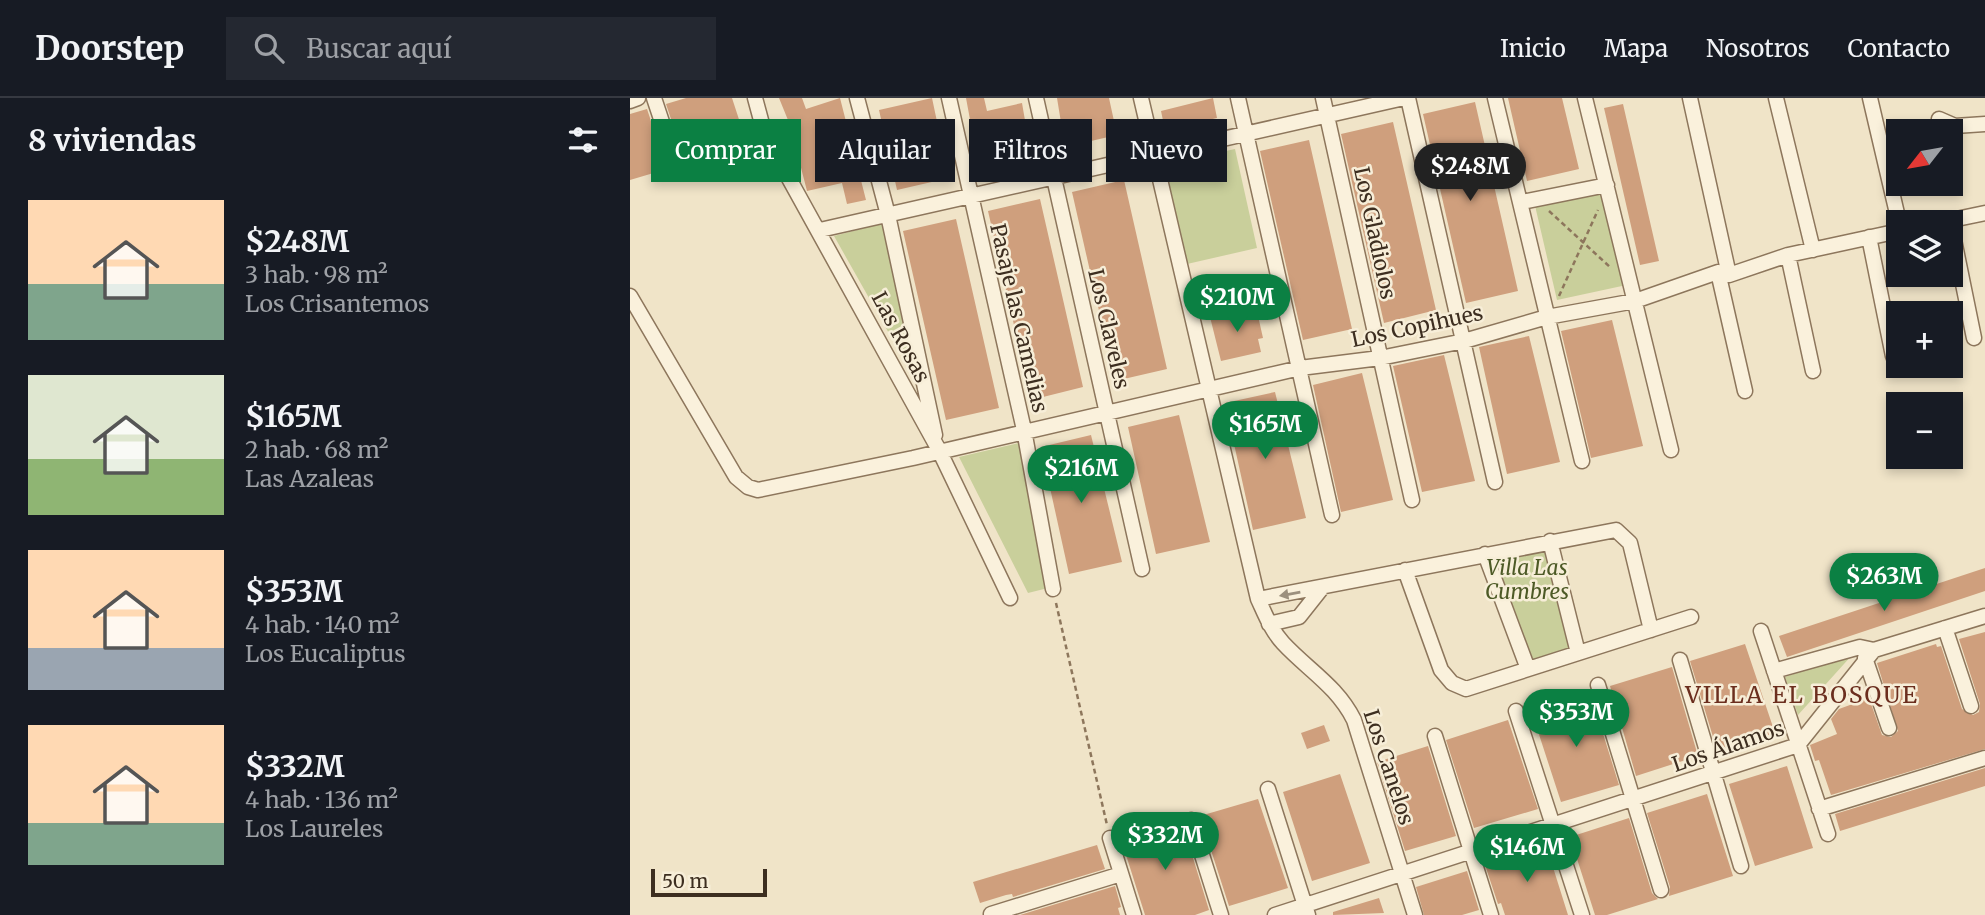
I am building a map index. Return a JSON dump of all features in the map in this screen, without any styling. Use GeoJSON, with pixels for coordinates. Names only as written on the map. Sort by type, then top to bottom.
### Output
{"type":"FeatureCollection","features":[{"type":"Feature","properties":{"kind":"street"},"geometry":{"type":"LineString","coordinates":[[630,101],[638,98]]}},
{"type":"Feature","properties":{"kind":"street"},"geometry":{"type":"LineString","coordinates":[[654,98],[661,119]]}},
{"type":"Feature","properties":{"kind":"street","name":"Las Rosas"},"geometry":{"type":"LineString","coordinates":[[755,98],[765,135],[820,230],[939,450],[1010,598]]}},
{"type":"Feature","properties":{"kind":"street"},"geometry":{"type":"LineString","coordinates":[[858,98],[888,215],[939,450]]}},
{"type":"Feature","properties":{"kind":"street","name":"Pasaje las Camelias"},"geometry":{"type":"LineString","coordinates":[[949,98],[1024,430],[1053,589]]}},
{"type":"Feature","properties":{"kind":"street","name":"Los Claveles"},"geometry":{"type":"LineString","coordinates":[[1036,98],[1040,119]]}},
{"type":"Feature","properties":{"kind":"street","name":"Los Canelos"},"geometry":{"type":"LineString","coordinates":[[1141,98],[1145,119]]}},
{"type":"Feature","properties":{"kind":"street"},"geometry":{"type":"LineString","coordinates":[[1238,98],[1332,515]]}},
{"type":"Feature","properties":{"kind":"street","name":"Los Gladiolos"},"geometry":{"type":"LineString","coordinates":[[1323,98],[1412,500]]}},
{"type":"Feature","properties":{"kind":"street"},"geometry":{"type":"LineString","coordinates":[[1227,138],[1406,98],[1495,482]]}},
{"type":"Feature","properties":{"kind":"street"},"geometry":{"type":"LineString","coordinates":[[1495,98],[1582,461]]}},
{"type":"Feature","properties":{"kind":"street"},"geometry":{"type":"LineString","coordinates":[[1586,98],[1671,450]]}},
{"type":"Feature","properties":{"kind":"street"},"geometry":{"type":"LineString","coordinates":[[1690,98],[1745,391]]}},
{"type":"Feature","properties":{"kind":"street"},"geometry":{"type":"LineString","coordinates":[[1776,98],[1813,250]]}},
{"type":"Feature","properties":{"kind":"street"},"geometry":{"type":"LineString","coordinates":[[1870,98],[1896,210]]}},
{"type":"Feature","properties":{"kind":"street"},"geometry":{"type":"LineString","coordinates":[[1964,125],[1985,124]]}},
{"type":"Feature","properties":{"kind":"street"},"geometry":{"type":"LineString","coordinates":[[820,230],[1034,182]]}},
{"type":"Feature","properties":{"kind":"street","name":"Los Claveles"},"geometry":{"type":"LineString","coordinates":[[1053,182],[1142,569]]}},
{"type":"Feature","properties":{"kind":"street","name":"Los Canelos"},"geometry":{"type":"LineString","coordinates":[[1159,182],[1241,538],[1258,599],[1280,641],[1327,682],[1345,702],[1354,720],[1415,915]]}},
{"type":"Feature","properties":{"kind":"street"},"geometry":{"type":"LineString","coordinates":[[1522,202],[1606,186]]}},
{"type":"Feature","properties":{"kind":"street"},"geometry":{"type":"LineString","coordinates":[[1963,219],[1985,213]]}},
{"type":"Feature","properties":{"kind":"street","name":"Los Copihues"},"geometry":{"type":"LineString","coordinates":[[630,296],[736,477],[748,487],[780,488],[1300,368],[1380,358],[1464,341],[1546,317],[1635,301],[1788,256],[1886,234]]}},
{"type":"Feature","properties":{"kind":"street"},"geometry":{"type":"LineString","coordinates":[[1869,237],[1886,321]]}},
{"type":"Feature","properties":{"kind":"street"},"geometry":{"type":"LineString","coordinates":[[1788,256],[1813,372]]}},
{"type":"Feature","properties":{"kind":"street"},"geometry":{"type":"LineString","coordinates":[[1963,287],[1974,338]]}},
{"type":"Feature","properties":{"kind":"street"},"geometry":{"type":"LineString","coordinates":[[1258,599],[1607,530],[1624,534],[1630,543],[1651,630]]}},
{"type":"Feature","properties":{"kind":"street"},"geometry":{"type":"LineString","coordinates":[[1550,541],[1578,653]]}},
{"type":"Feature","properties":{"kind":"street"},"geometry":{"type":"LineString","coordinates":[[1485,554],[1528,669]]}},
{"type":"Feature","properties":{"kind":"street"},"geometry":{"type":"LineString","coordinates":[[1405,570],[1441,670],[1452,683],[1466,689],[1691,617]]}},
{"type":"Feature","properties":{"kind":"street"},"geometry":{"type":"LineString","coordinates":[[1269,624],[1299,617],[1322,588]]}},
{"type":"Feature","properties":{"kind":"street"},"geometry":{"type":"LineString","coordinates":[[1870,654],[1985,616]]}},
{"type":"Feature","properties":{"kind":"street"},"geometry":{"type":"LineString","coordinates":[[1945,628],[1970,706]]}},
{"type":"Feature","properties":{"kind":"street"},"geometry":{"type":"LineString","coordinates":[[1761,631],[1828,834]]}},
{"type":"Feature","properties":{"kind":"street"},"geometry":{"type":"LineString","coordinates":[[1774,671],[1860,648],[1870,654],[1889,728]]}},
{"type":"Feature","properties":{"kind":"street","name":"Los Álamos"},"geometry":{"type":"LineString","coordinates":[[1275,915],[1306,910],[1401,875],[1798,745],[1870,654]]}},
{"type":"Feature","properties":{"kind":"street"},"geometry":{"type":"LineString","coordinates":[[1680,660],[1741,866]]}},
{"type":"Feature","properties":{"kind":"street"},"geometry":{"type":"LineString","coordinates":[[1598,685],[1661,890]]}},
{"type":"Feature","properties":{"kind":"street"},"geometry":{"type":"LineString","coordinates":[[1516,711],[1582,915]]}},
{"type":"Feature","properties":{"kind":"street"},"geometry":{"type":"LineString","coordinates":[[1435,736],[1491,915]]}},
{"type":"Feature","properties":{"kind":"street"},"geometry":{"type":"LineString","coordinates":[[1819,809],[1985,758]]}},
{"type":"Feature","properties":{"kind":"street"},"geometry":{"type":"LineString","coordinates":[[1268,789],[1306,910]]}},
{"type":"Feature","properties":{"kind":"street"},"geometry":{"type":"LineString","coordinates":[[1191,820],[1221,915]]}},
{"type":"Feature","properties":{"kind":"street"},"geometry":{"type":"LineString","coordinates":[[1110,838],[1134,915]]}},
{"type":"Feature","properties":{"kind":"street"},"geometry":{"type":"LineString","coordinates":[[991,914],[1121,874]]}},
{"type":"Feature","properties":{"kind":"path"},"geometry":{"type":"LineString","coordinates":[[1543,206],[1619,274]]}},
{"type":"Feature","properties":{"kind":"path"},"geometry":{"type":"LineString","coordinates":[[1546,317],[1599,206]]}},
{"type":"Feature","properties":{"kind":"path"},"geometry":{"type":"LineString","coordinates":[[1053,589],[1110,838]]}},
{"type":"Feature","properties":{"kind":"green space"},"geometry":{"type":"Polygon","coordinates":[[[1235,149],[1257,248],[1187,264],[1169,182],[1227,182],[1227,151],[1235,149]]]}},
{"type":"Feature","properties":{"kind":"green space"},"geometry":{"type":"Polygon","coordinates":[[[1610,182],[1627,282],[1622,286],[1557,300],[1533,197],[1610,182]]]}},
{"type":"Feature","properties":{"kind":"green space"},"geometry":{"type":"Polygon","coordinates":[[[884,223],[921,390],[834,236],[884,223]]]}},
{"type":"Feature","properties":{"kind":"green space"},"geometry":{"type":"Polygon","coordinates":[[[1019,443],[1048,588],[1028,593],[959,457],[1019,443]]]}},
{"type":"Feature","properties":{"kind":"green space","name":"Villa Las Cumbres"},"geometry":{"type":"Polygon","coordinates":[[[1545,548],[1572,650],[1531,662],[1492,558],[1545,548]]]}},
{"type":"Feature","properties":{"kind":"green space"},"geometry":{"type":"Polygon","coordinates":[[[1853,654],[1798,715],[1785,677],[1853,654]]]}},
{"type":"Feature","properties":{"kind":"building"},"geometry":{"type":"Polygon","coordinates":[[[686,98],[732,98],[739,119],[671,119],[666,104],[686,98]]]}},
{"type":"Feature","properties":{"kind":"building"},"geometry":{"type":"Polygon","coordinates":[[[779,98],[802,98],[806,109],[840,98],[845,119],[815,119],[815,182],[861,182],[866,200],[847,204],[842,183],[807,191],[801,168],[801,119],[788,119],[779,98]]]}},
{"type":"Feature","properties":{"kind":"building"},"geometry":{"type":"Polygon","coordinates":[[[932,98],[936,119],[881,119],[879,110],[932,98]]]}},
{"type":"Feature","properties":{"kind":"building"},"geometry":{"type":"Polygon","coordinates":[[[966,98],[984,98],[987,111],[1022,103],[1025,119],[970,119],[966,98]]]}},
{"type":"Feature","properties":{"kind":"building"},"geometry":{"type":"Polygon","coordinates":[[[1057,98],[1109,98],[1114,119],[1106,119],[1106,138],[1092,141],[1092,119],[1060,119],[1057,98]]]}},
{"type":"Feature","properties":{"kind":"building"},"geometry":{"type":"Polygon","coordinates":[[[1213,98],[1217,118],[1163,119],[1161,111],[1213,98]]]}},
{"type":"Feature","properties":{"kind":"building"},"geometry":{"type":"Polygon","coordinates":[[[1508,98],[1562,98],[1579,169],[1527,181],[1508,98]]]}},
{"type":"Feature","properties":{"kind":"building"},"geometry":{"type":"Polygon","coordinates":[[[1475,102],[1518,291],[1466,303],[1423,114],[1475,102]]]}},
{"type":"Feature","properties":{"kind":"building"},"geometry":{"type":"Polygon","coordinates":[[[1623,104],[1659,261],[1640,265],[1604,108],[1623,104]]]}},
{"type":"Feature","properties":{"kind":"building"},"geometry":{"type":"Polygon","coordinates":[[[647,109],[651,121],[651,174],[630,180],[630,114],[647,109]]]}},
{"type":"Feature","properties":{"kind":"building"},"geometry":{"type":"Polygon","coordinates":[[[1393,122],[1436,310],[1384,323],[1341,134],[1393,122]]]}},
{"type":"Feature","properties":{"kind":"building"},"geometry":{"type":"Polygon","coordinates":[[[1309,140],[1352,329],[1303,340],[1260,151],[1309,140]]]}},
{"type":"Feature","properties":{"kind":"building"},"geometry":{"type":"Polygon","coordinates":[[[895,182],[932,182],[897,190],[895,182]]]}},
{"type":"Feature","properties":{"kind":"building"},"geometry":{"type":"Polygon","coordinates":[[[1124,182],[1167,369],[1115,381],[1072,192],[1124,182]]]}},
{"type":"Feature","properties":{"kind":"building"},"geometry":{"type":"Polygon","coordinates":[[[1040,199],[1083,387],[1031,400],[988,211],[1040,199]]]}},
{"type":"Feature","properties":{"kind":"building"},"geometry":{"type":"Polygon","coordinates":[[[956,219],[999,408],[946,420],[903,231],[956,219]]]}},
{"type":"Feature","properties":{"kind":"building"},"geometry":{"type":"Polygon","coordinates":[[[1256,307],[1263,338],[1258,339],[1261,352],[1221,361],[1210,317],[1256,307]]]}},
{"type":"Feature","properties":{"kind":"building"},"geometry":{"type":"Polygon","coordinates":[[[1612,320],[1643,446],[1591,458],[1561,331],[1612,320]]]}},
{"type":"Feature","properties":{"kind":"building"},"geometry":{"type":"Polygon","coordinates":[[[1529,336],[1560,462],[1507,474],[1479,347],[1529,336]]]}},
{"type":"Feature","properties":{"kind":"building"},"geometry":{"type":"Polygon","coordinates":[[[1444,355],[1475,481],[1422,492],[1393,366],[1444,355]]]}},
{"type":"Feature","properties":{"kind":"building"},"geometry":{"type":"Polygon","coordinates":[[[1362,373],[1393,500],[1341,512],[1313,385],[1362,373]]]}},
{"type":"Feature","properties":{"kind":"building"},"geometry":{"type":"Polygon","coordinates":[[[1275,392],[1306,518],[1253,530],[1225,403],[1275,392]]]}},
{"type":"Feature","properties":{"kind":"building"},"geometry":{"type":"Polygon","coordinates":[[[1179,415],[1210,542],[1156,554],[1128,427],[1179,415]]]}},
{"type":"Feature","properties":{"kind":"building"},"geometry":{"type":"Polygon","coordinates":[[[1091,435],[1122,562],[1069,574],[1041,447],[1091,435]]]}},
{"type":"Feature","properties":{"kind":"building"},"geometry":{"type":"Polygon","coordinates":[[[1985,568],[1985,591],[1787,657],[1779,636],[1985,568]]]}},
{"type":"Feature","properties":{"kind":"building"},"geometry":{"type":"Polygon","coordinates":[[[1985,632],[1985,749],[1831,795],[1819,760],[1815,761],[1810,745],[1837,734],[1831,719],[1839,709],[1869,698],[1882,735],[1891,737],[1898,731],[1877,663],[1936,644],[1937,647],[1941,646],[1962,709],[1973,715],[1979,712],[1980,704],[1959,639],[1985,632]]]}},
{"type":"Feature","properties":{"kind":"building"},"geometry":{"type":"Polygon","coordinates":[[[1745,644],[1775,733],[1717,750],[1690,661],[1745,644]]]}},
{"type":"Feature","properties":{"kind":"building"},"geometry":{"type":"Polygon","coordinates":[[[1672,667],[1698,756],[1636,776],[1610,686],[1672,667]]]}},
{"type":"Feature","properties":{"kind":"building"},"geometry":{"type":"Polygon","coordinates":[[[1591,695],[1619,785],[1561,802],[1532,713],[1591,695]]]}},
{"type":"Feature","properties":{"kind":"building"},"geometry":{"type":"Polygon","coordinates":[[[1508,720],[1538,809],[1474,828],[1446,740],[1508,720]]]}},
{"type":"Feature","properties":{"kind":"building"},"geometry":{"type":"Polygon","coordinates":[[[1324,725],[1330,741],[1307,749],[1301,733],[1324,725]]]}},
{"type":"Feature","properties":{"kind":"building"},"geometry":{"type":"Polygon","coordinates":[[[1428,746],[1456,836],[1405,851],[1377,762],[1428,746]]]}},
{"type":"Feature","properties":{"kind":"building"},"geometry":{"type":"Polygon","coordinates":[[[1787,766],[1813,848],[1755,866],[1729,784],[1787,766]]]}},
{"type":"Feature","properties":{"kind":"building"},"geometry":{"type":"Polygon","coordinates":[[[1985,768],[1985,786],[1840,831],[1835,814],[1985,768]]]}},
{"type":"Feature","properties":{"kind":"building"},"geometry":{"type":"Polygon","coordinates":[[[1340,774],[1370,863],[1312,881],[1283,792],[1340,774]]]}},
{"type":"Feature","properties":{"kind":"building"},"geometry":{"type":"Polygon","coordinates":[[[1707,794],[1733,876],[1669,896],[1670,887],[1647,813],[1707,794]]]}},
{"type":"Feature","properties":{"kind":"building"},"geometry":{"type":"Polygon","coordinates":[[[1258,799],[1288,888],[1229,906],[1200,816],[1258,799]]]}},
{"type":"Feature","properties":{"kind":"building"},"geometry":{"type":"Polygon","coordinates":[[[1629,818],[1652,893],[1658,899],[1607,915],[1595,915],[1570,837],[1629,818]]]}},
{"type":"Feature","properties":{"kind":"building"},"geometry":{"type":"Polygon","coordinates":[[[1182,822],[1209,910],[1195,915],[1145,915],[1121,839],[1182,822]]]}},
{"type":"Feature","properties":{"kind":"building"},"geometry":{"type":"Polygon","coordinates":[[[1097,845],[1105,869],[1013,897],[1012,894],[1006,895],[980,903],[973,882],[1097,845]]]}},
{"type":"Feature","properties":{"kind":"building"},"geometry":{"type":"Polygon","coordinates":[[[1546,845],[1568,915],[1505,915],[1501,903],[1498,904],[1485,865],[1546,845]]]}},
{"type":"Feature","properties":{"kind":"building"},"geometry":{"type":"Polygon","coordinates":[[[1467,871],[1479,910],[1462,915],[1424,915],[1416,887],[1467,871]]]}},
{"type":"Feature","properties":{"kind":"building"},"geometry":{"type":"Polygon","coordinates":[[[1115,886],[1121,907],[1118,908],[1120,915],[1020,915],[1115,886]]]}},
{"type":"Feature","properties":{"kind":"building"},"geometry":{"type":"Polygon","coordinates":[[[1379,898],[1384,913],[1333,915],[1333,912],[1379,898]]]}},
{"type":"Feature","properties":{"kind":"district","name":"VILLA EL BOSQUE"},"geometry":{"type":"Point","coordinates":[1802,694]}}]}
